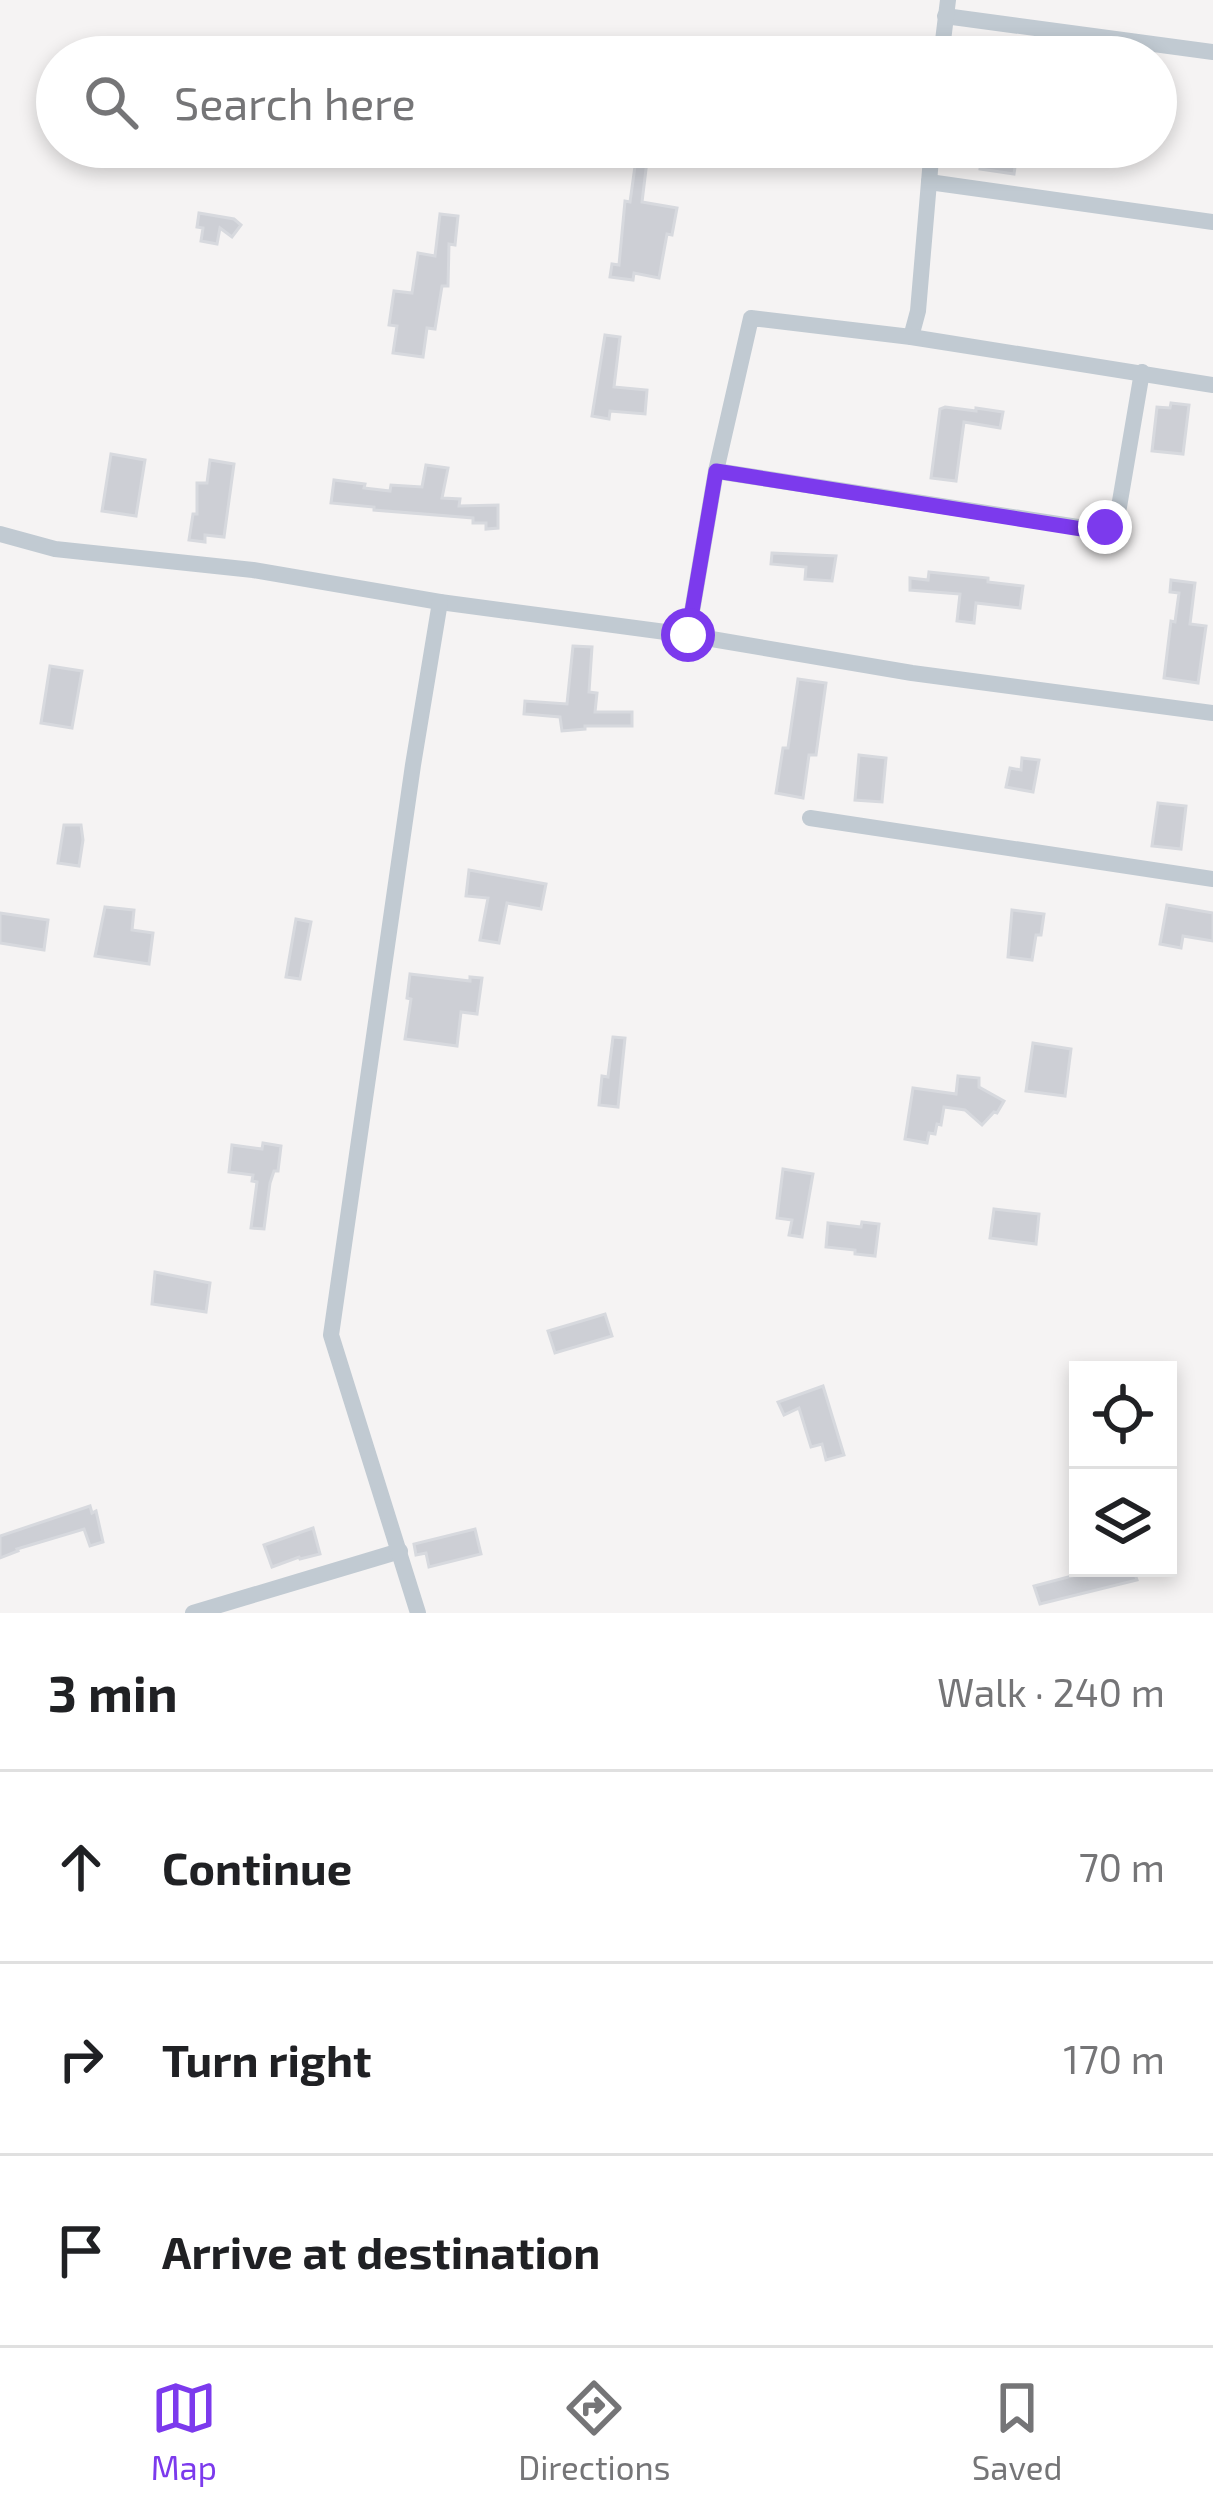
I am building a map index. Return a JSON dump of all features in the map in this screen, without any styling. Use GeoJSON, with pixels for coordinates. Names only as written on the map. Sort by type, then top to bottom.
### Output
{"type":"FeatureCollection","features":[{"type":"Feature","properties":{"kind":"street"},"geometry":{"type":"LineString","coordinates":[[947,8],[1116,36]]}},
{"type":"Feature","properties":{"kind":"street"},"geometry":{"type":"LineString","coordinates":[[1177,46],[1213,52]]}},
{"type":"Feature","properties":{"kind":"street"},"geometry":{"type":"LineString","coordinates":[[911,337],[918,311],[930,168]]}},
{"type":"Feature","properties":{"kind":"street"},"geometry":{"type":"LineString","coordinates":[[929,182],[1213,222]]}},
{"type":"Feature","properties":{"kind":"street"},"geometry":{"type":"LineString","coordinates":[[688,635],[716,471],[751,318],[911,337],[1213,385]]}},
{"type":"Feature","properties":{"kind":"street"},"geometry":{"type":"LineString","coordinates":[[716,471],[1097,530],[1112,522],[1119,507],[1142,372]]}},
{"type":"Feature","properties":{"kind":"street"},"geometry":{"type":"LineString","coordinates":[[0,534],[55,549],[253,570],[912,673],[1213,713]]}},
{"type":"Feature","properties":{"kind":"street"},"geometry":{"type":"LineString","coordinates":[[418,1613],[331,1335],[440,602]]}},
{"type":"Feature","properties":{"kind":"street"},"geometry":{"type":"LineString","coordinates":[[810,818],[1213,879]]}},
{"type":"Feature","properties":{"kind":"street"},"geometry":{"type":"LineString","coordinates":[[193,1613],[400,1551]]}},
{"type":"Feature","properties":{"kind":"building"},"geometry":{"type":"Polygon","coordinates":[[[635,168],[646,168],[642,202],[677,208],[659,278],[634,273],[633,280],[610,277],[612,264],[619,265],[625,201],[630,202],[635,168]]]}},
{"type":"Feature","properties":{"kind":"building"},"geometry":{"type":"Polygon","coordinates":[[[980,168],[1015,168],[1014,174],[980,168]]]}},
{"type":"Feature","properties":{"kind":"building"},"geometry":{"type":"Polygon","coordinates":[[[199,213],[234,219],[241,225],[232,237],[220,228],[217,244],[201,241],[199,213]]]}},
{"type":"Feature","properties":{"kind":"building"},"geometry":{"type":"Polygon","coordinates":[[[440,214],[458,216],[455,245],[449,244],[448,286],[442,286],[435,329],[427,328],[423,357],[393,353],[397,326],[389,325],[394,291],[412,293],[418,253],[435,256],[440,214]]]}},
{"type":"Feature","properties":{"kind":"building"},"geometry":{"type":"Polygon","coordinates":[[[605,335],[620,337],[614,387],[647,390],[645,414],[610,411],[609,419],[592,416],[605,335]]]}},
{"type":"Feature","properties":{"kind":"building"},"geometry":{"type":"Polygon","coordinates":[[[1171,403],[1189,405],[1183,454],[1152,451],[1157,407],[1170,408],[1171,403]]]}},
{"type":"Feature","properties":{"kind":"building"},"geometry":{"type":"Polygon","coordinates":[[[940,409],[1003,412],[1000,428],[964,422],[956,481],[931,478],[940,409]]]}},
{"type":"Feature","properties":{"kind":"building"},"geometry":{"type":"Polygon","coordinates":[[[111,454],[145,460],[136,516],[102,511],[111,454]]]}},
{"type":"Feature","properties":{"kind":"building"},"geometry":{"type":"Polygon","coordinates":[[[210,460],[234,464],[224,537],[205,535],[205,542],[189,540],[193,514],[197,514],[197,483],[207,483],[210,460]]]}},
{"type":"Feature","properties":{"kind":"building"},"geometry":{"type":"Polygon","coordinates":[[[426,465],[448,468],[442,498],[460,499],[459,506],[498,505],[498,528],[486,529],[486,523],[473,523],[473,518],[331,503],[334,480],[390,491],[391,485],[422,487],[426,465]]]}},
{"type":"Feature","properties":{"kind":"building"},"geometry":{"type":"Polygon","coordinates":[[[772,553],[836,556],[832,581],[805,579],[806,567],[771,564],[772,553]]]}},
{"type":"Feature","properties":{"kind":"building"},"geometry":{"type":"Polygon","coordinates":[[[929,572],[1023,586],[1020,608],[976,603],[974,623],[957,621],[960,594],[910,590],[910,578],[928,580],[929,572]]]}},
{"type":"Feature","properties":{"kind":"building"},"geometry":{"type":"Polygon","coordinates":[[[1171,580],[1195,583],[1190,624],[1206,626],[1198,683],[1164,678],[1179,593],[1170,592],[1171,580]]]}},
{"type":"Feature","properties":{"kind":"building"},"geometry":{"type":"Polygon","coordinates":[[[573,646],[592,647],[589,692],[597,693],[595,712],[632,712],[632,726],[562,731],[560,717],[524,714],[525,701],[567,704],[573,646]]]}},
{"type":"Feature","properties":{"kind":"building"},"geometry":{"type":"Polygon","coordinates":[[[50,666],[82,671],[72,728],[41,723],[50,666]]]}},
{"type":"Feature","properties":{"kind":"building"},"geometry":{"type":"Polygon","coordinates":[[[798,679],[826,683],[816,755],[809,755],[803,798],[776,793],[798,679]]]}},
{"type":"Feature","properties":{"kind":"building"},"geometry":{"type":"Polygon","coordinates":[[[859,755],[886,758],[882,802],[855,800],[859,755]]]}},
{"type":"Feature","properties":{"kind":"building"},"geometry":{"type":"Polygon","coordinates":[[[1022,758],[1039,760],[1033,792],[1006,787],[1010,768],[1021,770],[1022,758]]]}},
{"type":"Feature","properties":{"kind":"building"},"geometry":{"type":"Polygon","coordinates":[[[1158,803],[1186,806],[1181,849],[1152,846],[1158,803]]]}},
{"type":"Feature","properties":{"kind":"building"},"geometry":{"type":"Polygon","coordinates":[[[64,825],[81,825],[79,866],[58,863],[64,825]]]}},
{"type":"Feature","properties":{"kind":"building"},"geometry":{"type":"Polygon","coordinates":[[[469,870],[546,884],[541,909],[507,903],[499,943],[480,940],[488,898],[466,896],[469,870]]]}},
{"type":"Feature","properties":{"kind":"building"},"geometry":{"type":"Polygon","coordinates":[[[1167,905],[1213,913],[1213,941],[1183,936],[1181,948],[1160,944],[1167,905]]]}},
{"type":"Feature","properties":{"kind":"building"},"geometry":{"type":"Polygon","coordinates":[[[105,907],[134,910],[132,930],[153,933],[149,964],[95,956],[105,907]]]}},
{"type":"Feature","properties":{"kind":"building"},"geometry":{"type":"Polygon","coordinates":[[[1012,910],[1044,914],[1032,960],[1008,957],[1012,910]]]}},
{"type":"Feature","properties":{"kind":"building"},"geometry":{"type":"Polygon","coordinates":[[[0,913],[48,920],[44,950],[0,943],[0,913]]]}},
{"type":"Feature","properties":{"kind":"building"},"geometry":{"type":"Polygon","coordinates":[[[296,919],[311,922],[300,979],[286,977],[296,919]]]}},
{"type":"Feature","properties":{"kind":"building"},"geometry":{"type":"Polygon","coordinates":[[[410,974],[470,981],[470,977],[482,978],[477,1014],[461,1012],[457,1046],[405,1039],[410,974]]]}},
{"type":"Feature","properties":{"kind":"building"},"geometry":{"type":"Polygon","coordinates":[[[613,1037],[625,1038],[618,1107],[599,1105],[613,1037]]]}},
{"type":"Feature","properties":{"kind":"building"},"geometry":{"type":"Polygon","coordinates":[[[1033,1043],[1071,1049],[1065,1096],[1026,1091],[1033,1043]]]}},
{"type":"Feature","properties":{"kind":"building"},"geometry":{"type":"Polygon","coordinates":[[[958,1076],[979,1078],[979,1087],[1004,1101],[997,1113],[982,1125],[965,1110],[944,1107],[941,1125],[937,1124],[935,1134],[929,1133],[927,1143],[905,1139],[913,1088],[956,1094],[958,1076]]]}},
{"type":"Feature","properties":{"kind":"building"},"geometry":{"type":"Polygon","coordinates":[[[263,1143],[281,1146],[264,1229],[251,1228],[257,1182],[252,1181],[253,1175],[229,1172],[232,1145],[262,1149],[263,1143]]]}},
{"type":"Feature","properties":{"kind":"building"},"geometry":{"type":"Polygon","coordinates":[[[783,1169],[813,1174],[802,1237],[789,1235],[792,1220],[777,1218],[783,1169]]]}},
{"type":"Feature","properties":{"kind":"building"},"geometry":{"type":"Polygon","coordinates":[[[994,1209],[1039,1214],[1036,1244],[990,1238],[994,1209]]]}},
{"type":"Feature","properties":{"kind":"building"},"geometry":{"type":"Polygon","coordinates":[[[862,1222],[879,1224],[875,1256],[826,1247],[828,1223],[861,1227],[862,1222]]]}},
{"type":"Feature","properties":{"kind":"building"},"geometry":{"type":"Polygon","coordinates":[[[155,1272],[210,1283],[206,1312],[152,1304],[155,1272]]]}},
{"type":"Feature","properties":{"kind":"building"},"geometry":{"type":"Polygon","coordinates":[[[605,1314],[612,1336],[555,1353],[548,1331],[605,1314]]]}},
{"type":"Feature","properties":{"kind":"building"},"geometry":{"type":"Polygon","coordinates":[[[823,1386],[844,1455],[826,1460],[822,1444],[811,1447],[799,1408],[784,1415],[778,1402],[823,1386]]]}},
{"type":"Feature","properties":{"kind":"building"},"geometry":{"type":"Polygon","coordinates":[[[90,1506],[92,1513],[96,1511],[103,1542],[90,1546],[84,1529],[0,1558],[0,1536],[90,1506]]]}},
{"type":"Feature","properties":{"kind":"building"},"geometry":{"type":"Polygon","coordinates":[[[313,1528],[320,1554],[272,1567],[264,1545],[313,1528]]]}},
{"type":"Feature","properties":{"kind":"building"},"geometry":{"type":"Polygon","coordinates":[[[475,1529],[481,1554],[429,1567],[426,1553],[416,1555],[414,1544],[475,1529]]]}},
{"type":"Feature","properties":{"kind":"building"},"geometry":{"type":"Polygon","coordinates":[[[1069,1577],[1137,1580],[1040,1604],[1034,1586],[1069,1577]]]}},
{"type":"Feature","properties":{"kind":"route"},"geometry":{"type":"LineString","coordinates":[[688,635],[716,471],[1088,530],[1105,527]]}}]}
